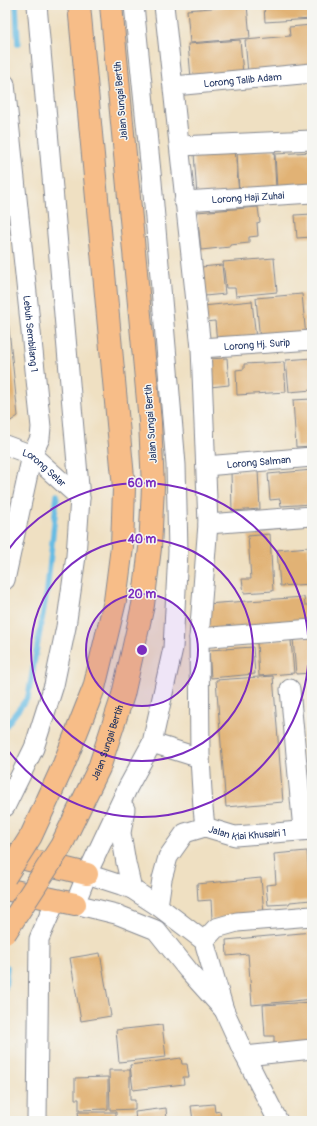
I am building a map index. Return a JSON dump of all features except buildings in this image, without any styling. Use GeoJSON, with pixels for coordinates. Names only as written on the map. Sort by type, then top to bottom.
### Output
{"type":"FeatureCollection","features":[{"type":"Feature","properties":{"kind":"main road"},"geometry":{"type":"LineString","coordinates":[[5,878],[31,836],[64,764],[94,688],[115,601],[122,547],[124,488],[79,5]]}},
{"type":"Feature","properties":{"kind":"main road","name":"Jalan Sungai Bertih"},"geometry":{"type":"LineString","coordinates":[[5,933],[61,846],[99,768],[123,695],[143,605],[150,548],[153,487],[150,422],[111,5]]}},
{"type":"Feature","properties":{"kind":"main road"},"geometry":{"type":"LineString","coordinates":[[5,854],[87,874]]}},
{"type":"Feature","properties":{"kind":"main road"},"geometry":{"type":"LineString","coordinates":[[5,889],[66,902]]}},
{"type":"Feature","properties":{"kind":"street"},"geometry":{"type":"LineString","coordinates":[[5,807],[34,748],[54,685],[66,627],[76,556],[80,498],[37,5]]}},
{"type":"Feature","properties":{"kind":"street"},"geometry":{"type":"LineString","coordinates":[[37,1121],[39,939],[87,874],[128,787],[152,743],[173,648],[178,551],[176,472],[152,182],[134,5]]}},
{"type":"Feature","properties":{"kind":"street","name":"Jalan Kiai Khusairi 1"},"geometry":{"type":"LineString","coordinates":[[164,5],[174,86],[184,201],[201,348],[208,524],[199,638],[200,758],[205,827],[234,836],[308,830]]}},
{"type":"Feature","properties":{"kind":"street","name":"Lorong Talib Adam"},"geometry":{"type":"LineString","coordinates":[[174,86],[312,74]]}},
{"type":"Feature","properties":{"kind":"street","name":"Lebuh Sembilang 1"},"geometry":{"type":"LineString","coordinates":[[5,84],[40,427],[40,438],[32,455],[5,580]]}},
{"type":"Feature","properties":{"kind":"street"},"geometry":{"type":"LineString","coordinates":[[180,146],[312,140]]}},
{"type":"Feature","properties":{"kind":"street","name":"Lorong Haji Zuhai"},"geometry":{"type":"LineString","coordinates":[[184,201],[312,194]]}},
{"type":"Feature","properties":{"kind":"street","name":"Lorong Hj. Surip"},"geometry":{"type":"LineString","coordinates":[[201,348],[312,340]]}},
{"type":"Feature","properties":{"kind":"street","name":"Lorong Selar"},"geometry":{"type":"LineString","coordinates":[[5,445],[32,455],[80,498]]}},
{"type":"Feature","properties":{"kind":"street","name":"Lorong Salman"},"geometry":{"type":"LineString","coordinates":[[206,466],[312,457]]}},
{"type":"Feature","properties":{"kind":"street"},"geometry":{"type":"LineString","coordinates":[[208,524],[312,516]]}},
{"type":"Feature","properties":{"kind":"street"},"geometry":{"type":"LineString","coordinates":[[199,638],[312,629]]}},
{"type":"Feature","properties":{"kind":"street"},"geometry":{"type":"LineString","coordinates":[[290,689],[308,830]]}},
{"type":"Feature","properties":{"kind":"street"},"geometry":{"type":"LineString","coordinates":[[152,743],[200,758]]}},
{"type":"Feature","properties":{"kind":"street"},"geometry":{"type":"LineString","coordinates":[[5,784],[18,770],[34,748]]}},
{"type":"Feature","properties":{"kind":"street"},"geometry":{"type":"LineString","coordinates":[[128,787],[121,833],[132,889]]}},
{"type":"Feature","properties":{"kind":"street"},"geometry":{"type":"LineString","coordinates":[[158,906],[162,879],[168,857],[185,833],[205,827]]}},
{"type":"Feature","properties":{"kind":"street"},"geometry":{"type":"LineString","coordinates":[[87,874],[132,889],[158,906],[204,941],[224,1010],[245,1056],[278,1121]]}},
{"type":"Feature","properties":{"kind":"street"},"geometry":{"type":"LineString","coordinates":[[66,902],[116,914],[156,930],[188,970],[224,1010]]}},
{"type":"Feature","properties":{"kind":"street"},"geometry":{"type":"LineString","coordinates":[[204,941],[216,928],[237,922],[312,916]]}},
{"type":"Feature","properties":{"kind":"street"},"geometry":{"type":"LineString","coordinates":[[245,1056],[312,1049]]}},
{"type":"Feature","properties":{"kind":"waterway"},"geometry":{"type":"LineString","coordinates":[[16,5],[18,44]]}},
{"type":"Feature","properties":{"kind":"waterway"},"geometry":{"type":"LineString","coordinates":[[5,727],[28,697],[47,591],[57,495]]}},
{"type":"Feature","properties":{"kind":"waterway"},"geometry":{"type":"LineString","coordinates":[[5,988],[7,967]]}}]}
